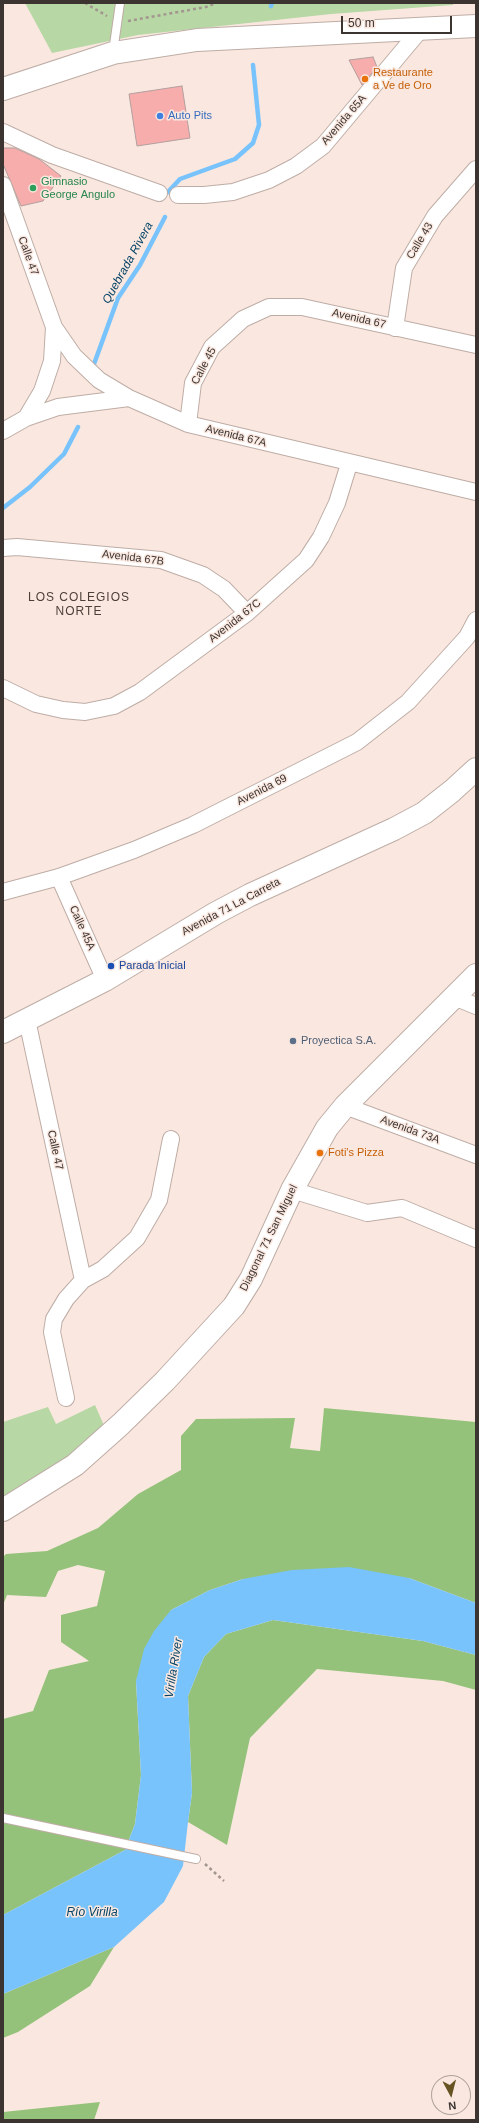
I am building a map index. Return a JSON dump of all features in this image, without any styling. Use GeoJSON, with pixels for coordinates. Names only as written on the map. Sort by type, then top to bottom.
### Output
{"type":"FeatureCollection","features":[{"type":"Feature","properties":{"kind":"main road"},"geometry":{"type":"LineString","coordinates":[[3,89],[113,53],[197,40],[476,26]]}},
{"type":"Feature","properties":{"kind":"main road","name":"Avenida 71 La Carreta"},"geometry":{"type":"LineString","coordinates":[[3,1032],[105,980],[216,912],[250,894],[394,828],[424,812],[452,791],[476,769]]}},
{"type":"Feature","properties":{"kind":"main road","name":"Diagonal 71 San Miguel"},"geometry":{"type":"LineString","coordinates":[[3,1510],[75,1465],[121,1424],[165,1381],[228,1312],[251,1279],[292,1190],[327,1128],[345,1106],[476,975]]}},
{"type":"Feature","properties":{"kind":"street","name":"Avenida 65A"},"geometry":{"type":"LineString","coordinates":[[178,195],[204,195],[233,192],[269,180],[296,166],[323,146],[421,29]]}},
{"type":"Feature","properties":{"kind":"street"},"geometry":{"type":"LineString","coordinates":[[3,132],[52,155],[159,193]]}},
{"type":"Feature","properties":{"kind":"street","name":"Calle 43"},"geometry":{"type":"LineString","coordinates":[[395,328],[404,268],[435,216],[476,169]]}},
{"type":"Feature","properties":{"kind":"street","name":"Calle 47"},"geometry":{"type":"LineString","coordinates":[[3,185],[54,327],[79,360],[99,380],[129,398]]}},
{"type":"Feature","properties":{"kind":"street","name":"Avenida 67"},"geometry":{"type":"LineString","coordinates":[[243,319],[269,307],[302,307],[476,345]]}},
{"type":"Feature","properties":{"kind":"street","name":"Calle 45"},"geometry":{"type":"LineString","coordinates":[[188,424],[193,383],[196,377],[212,347],[243,319]]}},
{"type":"Feature","properties":{"kind":"street","name":"Calle 47"},"geometry":{"type":"LineString","coordinates":[[26,418],[42,391],[52,361],[54,327]]}},
{"type":"Feature","properties":{"kind":"street"},"geometry":{"type":"LineString","coordinates":[[3,431],[26,418],[58,407],[129,398]]}},
{"type":"Feature","properties":{"kind":"street","name":"Avenida 67A"},"geometry":{"type":"LineString","coordinates":[[129,398],[188,424],[349,464],[476,492]]}},
{"type":"Feature","properties":{"kind":"street","name":"Avenida 67C"},"geometry":{"type":"LineString","coordinates":[[3,688],[36,704],[63,710],[85,712],[114,706],[140,692],[247,613],[306,560],[321,537],[337,503],[349,464]]}},
{"type":"Feature","properties":{"kind":"street","name":"Avenida 67B"},"geometry":{"type":"LineString","coordinates":[[3,548],[17,547],[161,560],[203,575],[224,589],[247,613]]}},
{"type":"Feature","properties":{"kind":"street","name":"Avenida 69"},"geometry":{"type":"LineString","coordinates":[[3,892],[59,877],[134,850],[193,825],[357,742],[408,702],[467,637],[476,620]]}},
{"type":"Feature","properties":{"kind":"street","name":"Calle 45A"},"geometry":{"type":"LineString","coordinates":[[59,877],[105,980]]}},
{"type":"Feature","properties":{"kind":"street"},"geometry":{"type":"LineString","coordinates":[[454,997],[476,1006]]}},
{"type":"Feature","properties":{"kind":"street","name":"Calle 47"},"geometry":{"type":"LineString","coordinates":[[27,1020],[83,1280]]}},
{"type":"Feature","properties":{"kind":"street","name":"Avenida 73A"},"geometry":{"type":"LineString","coordinates":[[345,1106],[476,1155]]}},
{"type":"Feature","properties":{"kind":"street"},"geometry":{"type":"LineString","coordinates":[[66,1398],[52,1332],[54,1319],[66,1300],[83,1280],[103,1269],[137,1238],[159,1200],[170,1139]]}},
{"type":"Feature","properties":{"kind":"street"},"geometry":{"type":"LineString","coordinates":[[292,1190],[367,1213],[402,1208],[476,1239]]}},
{"type":"Feature","properties":{"kind":"lane"},"geometry":{"type":"LineString","coordinates":[[113,53],[120,3]]}},
{"type":"Feature","properties":{"kind":"lane"},"geometry":{"type":"LineString","coordinates":[[3,1818],[192,1858]]}},
{"type":"Feature","properties":{"kind":"path"},"geometry":{"type":"LineString","coordinates":[[85,3],[117,23],[206,7],[216,3]]}},
{"type":"Feature","properties":{"kind":"path"},"geometry":{"type":"LineString","coordinates":[[192,1858],[205,1864],[224,1881]]}},
{"type":"Feature","properties":{"kind":"green space"},"geometry":{"type":"Polygon","coordinates":[[[25,3],[453,3],[453,5],[331,14],[138,35],[52,53],[25,3]]]}},
{"type":"Feature","properties":{"kind":"green space"},"geometry":{"type":"Polygon","coordinates":[[[95,1405],[106,1430],[3,1501],[3,1422],[48,1407],[56,1424],[95,1405]]]}},
{"type":"Feature","properties":{"kind":"green space"},"geometry":{"type":"Polygon","coordinates":[[[324,1408],[476,1422],[476,1603],[409,1578],[243,1579],[210,1590],[171,1610],[136,1681],[141,1775],[135,1824],[125,1850],[3,1915],[3,1719],[33,1711],[49,1670],[89,1661],[61,1642],[61,1615],[97,1606],[105,1571],[78,1565],[58,1571],[46,1597],[7,1595],[3,1605],[3,1557],[6,1554],[47,1551],[98,1528],[138,1494],[181,1470],[181,1436],[196,1419],[295,1418],[290,1448],[320,1451],[324,1408]]]}},
{"type":"Feature","properties":{"kind":"green space"},"geometry":{"type":"Polygon","coordinates":[[[273,1620],[423,1641],[476,1655],[476,1690],[443,1681],[317,1669],[250,1738],[227,1845],[188,1822],[192,1793],[188,1696],[204,1657],[226,1634],[273,1620]]]}},
{"type":"Feature","properties":{"kind":"green space"},"geometry":{"type":"Polygon","coordinates":[[[114,1947],[90,1986],[18,2032],[3,2038],[3,1994],[114,1947]]]}},
{"type":"Feature","properties":{"kind":"green space"},"geometry":{"type":"Polygon","coordinates":[[[100,2102],[94,2120],[3,2120],[3,2112],[100,2102]]]}},
{"type":"Feature","properties":{"kind":"water","name":"Río Virilla"},"geometry":{"type":"Polygon","coordinates":[[[349,1567],[409,1578],[476,1603],[476,1655],[423,1641],[273,1620],[226,1634],[204,1657],[188,1696],[192,1793],[183,1866],[164,1902],[114,1947],[3,1994],[3,1915],[125,1850],[135,1824],[141,1775],[136,1681],[144,1649],[154,1631],[171,1610],[210,1590],[243,1579],[292,1570],[349,1567]]]}},
{"type":"Feature","properties":{"kind":"building","name":"Restaurante a Ve de Oro"},"geometry":{"type":"Polygon","coordinates":[[[373,57],[377,67],[362,85],[349,60],[373,57]]]}},
{"type":"Feature","properties":{"kind":"building","name":"Auto Pits"},"geometry":{"type":"Polygon","coordinates":[[[182,86],[190,138],[137,146],[129,94],[182,86]]]}},
{"type":"Feature","properties":{"kind":"building","name":"Gimnasio George Angulo"},"geometry":{"type":"Polygon","coordinates":[[[3,148],[15,148],[39,159],[61,176],[43,201],[21,206],[3,164],[3,148]]]}},
{"type":"Feature","properties":{"kind":"waterway","name":"Quebrada Rivera"},"geometry":{"type":"LineString","coordinates":[[168,192],[180,179],[235,159],[253,143],[259,125],[253,65]]}},
{"type":"Feature","properties":{"kind":"waterway","name":"Quebrada Rivera"},"geometry":{"type":"LineString","coordinates":[[94,364],[118,298],[140,265],[165,217]]}},
{"type":"Feature","properties":{"kind":"waterway","name":"Quebrada Rivera"},"geometry":{"type":"LineString","coordinates":[[3,508],[30,487],[64,454],[78,427]]}},
{"type":"Feature","properties":{"kind":"place","name":"Restaurante a Ve de Oro"},"geometry":{"type":"Point","coordinates":[365,79]}},
{"type":"Feature","properties":{"kind":"place","name":"Auto Pits"},"geometry":{"type":"Point","coordinates":[160,116]}},
{"type":"Feature","properties":{"kind":"place","name":"Gimnasio George Angulo"},"geometry":{"type":"Point","coordinates":[33,188]}},
{"type":"Feature","properties":{"kind":"place","name":"Parada Inicial"},"geometry":{"type":"Point","coordinates":[111,966]}},
{"type":"Feature","properties":{"kind":"place","name":"Proyectica S.A."},"geometry":{"type":"Point","coordinates":[293,1041]}},
{"type":"Feature","properties":{"kind":"place","name":"Foti's Pizza"},"geometry":{"type":"Point","coordinates":[320,1153]}},
{"type":"Feature","properties":{"kind":"district","name":"LOS COLEGIOS NORTE"},"geometry":{"type":"Point","coordinates":[79,605]}},
{"type":"Feature","properties":{"kind":"water label","name":"Virilla River"},"geometry":{"type":"Point","coordinates":[174,1668]}}]}
